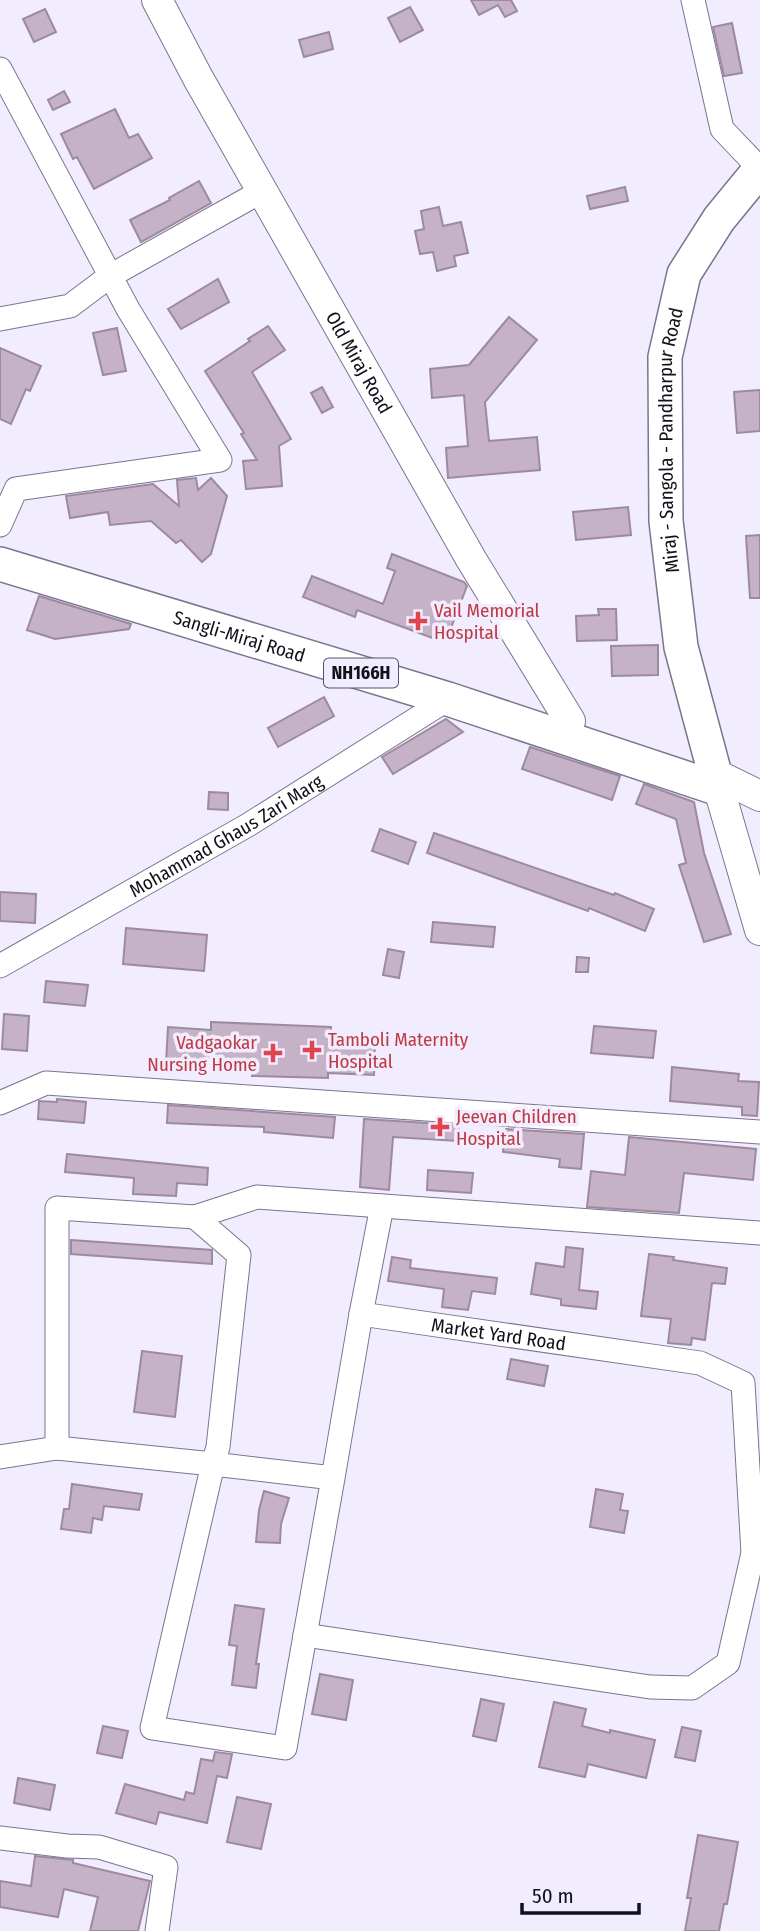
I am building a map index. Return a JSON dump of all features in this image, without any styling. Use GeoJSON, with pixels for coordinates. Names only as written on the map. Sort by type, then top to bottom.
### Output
{"type":"FeatureCollection","features":[{"type":"Feature","properties":{"kind":"highway","name":"Miraj - Sangola - Pandharpur Road"},"geometry":{"type":"LineString","coordinates":[[717,781],[681,647],[666,521],[665,357],[684,274],[719,219],[760,169]]}},
{"type":"Feature","properties":{"kind":"highway","name":"Sangli-Miraj Road"},"geometry":{"type":"LineString","coordinates":[[0,542],[570,721],[717,781]]}},
{"type":"Feature","properties":{"kind":"highway","name":"Sangli-Miraj Road"},"geometry":{"type":"LineString","coordinates":[[0,564],[717,781]]}},
{"type":"Feature","properties":{"kind":"main road","name":"Old Miraj Road"},"geometry":{"type":"LineString","coordinates":[[157,0],[198,79],[471,559],[570,721]]}},
{"type":"Feature","properties":{"kind":"main road"},"geometry":{"type":"LineString","coordinates":[[717,781],[760,796]]}},
{"type":"Feature","properties":{"kind":"main road"},"geometry":{"type":"LineString","coordinates":[[717,781],[760,930]]}},
{"type":"Feature","properties":{"kind":"street"},"geometry":{"type":"LineString","coordinates":[[694,0],[722,129],[760,169]]}},
{"type":"Feature","properties":{"kind":"street"},"geometry":{"type":"LineString","coordinates":[[0,69],[128,309],[220,460],[16,489],[0,525]]}},
{"type":"Feature","properties":{"kind":"street"},"geometry":{"type":"LineString","coordinates":[[0,319],[70,306],[110,276],[262,191]]}},
{"type":"Feature","properties":{"kind":"street","name":"Mohammad Ghaus Zari Marg"},"geometry":{"type":"LineString","coordinates":[[0,966],[248,825],[449,699]]}},
{"type":"Feature","properties":{"kind":"street"},"geometry":{"type":"LineString","coordinates":[[0,1103],[46,1083],[760,1132]]}},
{"type":"Feature","properties":{"kind":"street"},"geometry":{"type":"LineString","coordinates":[[57,1448],[57,1208],[195,1217],[257,1196],[760,1233]]}},
{"type":"Feature","properties":{"kind":"street"},"geometry":{"type":"LineString","coordinates":[[195,1217],[239,1255],[218,1447],[152,1728],[285,1748],[382,1206]]}},
{"type":"Feature","properties":{"kind":"street","name":"Market Yard Road"},"geometry":{"type":"LineString","coordinates":[[361,1314],[700,1363],[743,1383],[757,1553]]}},
{"type":"Feature","properties":{"kind":"street"},"geometry":{"type":"LineString","coordinates":[[0,1457],[57,1448],[332,1478]]}},
{"type":"Feature","properties":{"kind":"street"},"geometry":{"type":"LineString","coordinates":[[305,1635],[650,1687],[692,1688],[728,1663],[757,1553]]}},
{"type":"Feature","properties":{"kind":"street"},"geometry":{"type":"LineString","coordinates":[[0,1838],[99,1847],[166,1867],[157,1931]]}},
{"type":"Feature","properties":{"kind":"building"},"geometry":{"type":"Polygon","coordinates":[[[471,0],[511,0],[517,11],[505,17],[498,5],[479,15],[471,0]]]}},
{"type":"Feature","properties":{"kind":"building"},"geometry":{"type":"Polygon","coordinates":[[[410,7],[423,30],[400,42],[388,18],[410,7]]]}},
{"type":"Feature","properties":{"kind":"building"},"geometry":{"type":"Polygon","coordinates":[[[45,9],[56,32],[34,42],[23,19],[45,9]]]}},
{"type":"Feature","properties":{"kind":"building"},"geometry":{"type":"Polygon","coordinates":[[[732,23],[742,73],[724,76],[713,27],[732,23]]]}},
{"type":"Feature","properties":{"kind":"building"},"geometry":{"type":"Polygon","coordinates":[[[329,32],[333,49],[304,57],[299,40],[329,32]]]}},
{"type":"Feature","properties":{"kind":"building"},"geometry":{"type":"Polygon","coordinates":[[[64,91],[70,102],[53,110],[48,100],[64,91]]]}},
{"type":"Feature","properties":{"kind":"building"},"geometry":{"type":"Polygon","coordinates":[[[115,109],[129,138],[138,134],[152,158],[94,189],[77,157],[73,159],[61,134],[115,109]]]}},
{"type":"Feature","properties":{"kind":"building"},"geometry":{"type":"Polygon","coordinates":[[[199,181],[211,203],[141,242],[130,220],[170,200],[169,198],[199,181]]]}},
{"type":"Feature","properties":{"kind":"building"},"geometry":{"type":"Polygon","coordinates":[[[625,187],[628,201],[590,209],[587,196],[625,187]]]}},
{"type":"Feature","properties":{"kind":"building"},"geometry":{"type":"Polygon","coordinates":[[[439,207],[443,226],[461,222],[468,253],[454,256],[456,266],[437,271],[433,252],[420,254],[415,231],[424,229],[421,211],[439,207]]]}},
{"type":"Feature","properties":{"kind":"building"},"geometry":{"type":"Polygon","coordinates":[[[218,279],[229,302],[181,329],[168,309],[218,279]]]}},
{"type":"Feature","properties":{"kind":"building"},"geometry":{"type":"Polygon","coordinates":[[[509,317],[537,340],[485,402],[489,441],[537,437],[540,470],[448,478],[446,448],[468,446],[464,395],[432,398],[430,369],[469,365],[509,317]]]}},
{"type":"Feature","properties":{"kind":"building"},"geometry":{"type":"Polygon","coordinates":[[[268,326],[285,350],[252,372],[291,439],[279,446],[282,486],[246,489],[243,461],[257,460],[241,434],[244,433],[205,371],[268,326]]]}},
{"type":"Feature","properties":{"kind":"building"},"geometry":{"type":"Polygon","coordinates":[[[117,328],[126,371],[103,375],[93,333],[117,328]]]}},
{"type":"Feature","properties":{"kind":"building"},"geometry":{"type":"Polygon","coordinates":[[[0,348],[41,366],[30,391],[26,389],[11,424],[0,419],[0,348]]]}},
{"type":"Feature","properties":{"kind":"building"},"geometry":{"type":"Polygon","coordinates":[[[322,387],[333,407],[322,413],[311,393],[322,387]]]}},
{"type":"Feature","properties":{"kind":"building"},"geometry":{"type":"Polygon","coordinates":[[[760,390],[760,431],[737,433],[734,392],[760,390]]]}},
{"type":"Feature","properties":{"kind":"building"},"geometry":{"type":"Polygon","coordinates":[[[196,478],[198,490],[211,478],[227,496],[211,554],[202,562],[181,540],[176,543],[151,521],[110,525],[108,512],[70,518],[66,496],[153,484],[179,506],[177,480],[196,478]]]}},
{"type":"Feature","properties":{"kind":"building"},"geometry":{"type":"Polygon","coordinates":[[[628,507],[631,535],[576,540],[573,512],[628,507]]]}},
{"type":"Feature","properties":{"kind":"building"},"geometry":{"type":"Polygon","coordinates":[[[760,535],[760,598],[750,598],[746,536],[760,535]]]}},
{"type":"Feature","properties":{"kind":"building"},"geometry":{"type":"Polygon","coordinates":[[[392,554],[464,582],[467,586],[451,628],[440,624],[435,639],[357,610],[355,617],[303,597],[312,576],[383,604],[395,571],[387,568],[392,554]]]}},
{"type":"Feature","properties":{"kind":"building"},"geometry":{"type":"Polygon","coordinates":[[[39,596],[131,624],[129,629],[55,639],[27,630],[39,596]]]}},
{"type":"Feature","properties":{"kind":"building"},"geometry":{"type":"Polygon","coordinates":[[[598,609],[616,609],[617,640],[577,641],[576,616],[599,615],[598,609]]]}},
{"type":"Feature","properties":{"kind":"building"},"geometry":{"type":"Polygon","coordinates":[[[658,645],[658,675],[612,676],[611,646],[658,645]]]}},
{"type":"Feature","properties":{"kind":"building"},"geometry":{"type":"Polygon","coordinates":[[[324,697],[334,716],[278,747],[268,728],[324,697]]]}},
{"type":"Feature","properties":{"kind":"building"},"geometry":{"type":"Polygon","coordinates":[[[446,719],[463,732],[393,774],[382,757],[446,719]]]}},
{"type":"Feature","properties":{"kind":"building"},"geometry":{"type":"Polygon","coordinates":[[[530,747],[620,776],[612,800],[522,769],[530,747]]]}},
{"type":"Feature","properties":{"kind":"building"},"geometry":{"type":"Polygon","coordinates":[[[644,784],[694,802],[704,853],[731,934],[704,942],[679,865],[686,863],[676,819],[636,804],[644,784]]]}},
{"type":"Feature","properties":{"kind":"building"},"geometry":{"type":"Polygon","coordinates":[[[209,792],[228,793],[228,810],[208,809],[209,792]]]}},
{"type":"Feature","properties":{"kind":"building"},"geometry":{"type":"Polygon","coordinates":[[[380,829],[416,842],[408,864],[372,851],[380,829]]]}},
{"type":"Feature","properties":{"kind":"building"},"geometry":{"type":"Polygon","coordinates":[[[434,833],[614,895],[615,893],[654,909],[645,931],[589,908],[588,911],[427,853],[434,833]]]}},
{"type":"Feature","properties":{"kind":"building"},"geometry":{"type":"Polygon","coordinates":[[[0,892],[36,894],[35,923],[0,921],[0,892]]]}},
{"type":"Feature","properties":{"kind":"building"},"geometry":{"type":"Polygon","coordinates":[[[433,922],[495,927],[493,947],[431,942],[433,922]]]}},
{"type":"Feature","properties":{"kind":"building"},"geometry":{"type":"Polygon","coordinates":[[[126,928],[207,935],[204,971],[123,964],[126,928]]]}},
{"type":"Feature","properties":{"kind":"building"},"geometry":{"type":"Polygon","coordinates":[[[388,949],[404,952],[399,978],[383,975],[388,949]]]}},
{"type":"Feature","properties":{"kind":"building"},"geometry":{"type":"Polygon","coordinates":[[[577,957],[589,958],[588,972],[576,972],[577,957]]]}},
{"type":"Feature","properties":{"kind":"building"},"geometry":{"type":"Polygon","coordinates":[[[46,981],[88,985],[85,1006],[44,1002],[46,981]]]}},
{"type":"Feature","properties":{"kind":"building"},"geometry":{"type":"Polygon","coordinates":[[[4,1014],[29,1016],[27,1051],[2,1049],[4,1014]]]}},
{"type":"Feature","properties":{"kind":"building"},"geometry":{"type":"Polygon","coordinates":[[[211,1022],[331,1027],[330,1041],[375,1042],[374,1075],[328,1073],[328,1078],[252,1076],[253,1063],[166,1063],[168,1027],[211,1030],[211,1022]]]}},
{"type":"Feature","properties":{"kind":"building"},"geometry":{"type":"Polygon","coordinates":[[[594,1026],[656,1031],[653,1058],[591,1053],[594,1026]]]}},
{"type":"Feature","properties":{"kind":"building"},"geometry":{"type":"Polygon","coordinates":[[[672,1067],[739,1074],[738,1081],[759,1082],[757,1116],[742,1115],[742,1107],[670,1101],[672,1067]]]}},
{"type":"Feature","properties":{"kind":"building"},"geometry":{"type":"Polygon","coordinates":[[[57,1099],[86,1102],[84,1123],[38,1119],[39,1101],[57,1102],[57,1099]]]}},
{"type":"Feature","properties":{"kind":"building"},"geometry":{"type":"Polygon","coordinates":[[[168,1105],[335,1117],[333,1138],[264,1132],[264,1127],[167,1123],[168,1105]]]}},
{"type":"Feature","properties":{"kind":"building"},"geometry":{"type":"Polygon","coordinates":[[[364,1119],[459,1125],[458,1141],[393,1137],[389,1190],[360,1187],[364,1119]]]}},
{"type":"Feature","properties":{"kind":"building"},"geometry":{"type":"Polygon","coordinates":[[[506,1129],[584,1134],[581,1169],[559,1167],[560,1159],[503,1152],[506,1129]]]}},
{"type":"Feature","properties":{"kind":"building"},"geometry":{"type":"Polygon","coordinates":[[[629,1137],[756,1149],[753,1180],[684,1173],[679,1213],[587,1207],[591,1171],[625,1175],[629,1137]]]}},
{"type":"Feature","properties":{"kind":"building"},"geometry":{"type":"Polygon","coordinates":[[[67,1154],[208,1168],[207,1185],[177,1183],[176,1196],[133,1194],[134,1178],[65,1172],[67,1154]]]}},
{"type":"Feature","properties":{"kind":"building"},"geometry":{"type":"Polygon","coordinates":[[[428,1170],[473,1173],[471,1193],[427,1190],[428,1170]]]}},
{"type":"Feature","properties":{"kind":"building"},"geometry":{"type":"Polygon","coordinates":[[[71,1240],[212,1250],[212,1264],[71,1254],[71,1240]]]}},
{"type":"Feature","properties":{"kind":"building"},"geometry":{"type":"Polygon","coordinates":[[[566,1247],[583,1249],[579,1290],[598,1292],[596,1309],[561,1305],[561,1299],[531,1294],[536,1263],[564,1267],[566,1247]]]}},
{"type":"Feature","properties":{"kind":"building"},"geometry":{"type":"Polygon","coordinates":[[[649,1254],[727,1268],[725,1284],[712,1283],[705,1340],[692,1338],[691,1345],[668,1343],[671,1319],[641,1316],[649,1254]]]}},
{"type":"Feature","properties":{"kind":"building"},"geometry":{"type":"Polygon","coordinates":[[[392,1257],[411,1260],[410,1268],[497,1278],[495,1294],[472,1291],[468,1310],[442,1307],[444,1289],[388,1281],[392,1257]]]}},
{"type":"Feature","properties":{"kind":"building"},"geometry":{"type":"Polygon","coordinates":[[[142,1351],[182,1356],[175,1417],[134,1412],[142,1351]]]}},
{"type":"Feature","properties":{"kind":"building"},"geometry":{"type":"Polygon","coordinates":[[[511,1359],[548,1366],[544,1386],[507,1379],[511,1359]]]}},
{"type":"Feature","properties":{"kind":"building"},"geometry":{"type":"Polygon","coordinates":[[[72,1484],[142,1494],[139,1510],[104,1506],[102,1520],[93,1518],[91,1533],[61,1529],[64,1509],[69,1509],[72,1484]]]}},
{"type":"Feature","properties":{"kind":"building"},"geometry":{"type":"Polygon","coordinates":[[[596,1489],[623,1494],[620,1510],[628,1511],[624,1533],[590,1527],[596,1489]]]}},
{"type":"Feature","properties":{"kind":"building"},"geometry":{"type":"Polygon","coordinates":[[[264,1491],[289,1498],[281,1524],[280,1543],[256,1542],[264,1491]]]}},
{"type":"Feature","properties":{"kind":"building"},"geometry":{"type":"Polygon","coordinates":[[[235,1605],[264,1609],[256,1664],[259,1664],[256,1688],[232,1685],[237,1646],[229,1645],[235,1605]]]}},
{"type":"Feature","properties":{"kind":"building"},"geometry":{"type":"Polygon","coordinates":[[[320,1674],[353,1680],[346,1720],[312,1714],[320,1674]]]}},
{"type":"Feature","properties":{"kind":"building"},"geometry":{"type":"Polygon","coordinates":[[[481,1699],[504,1704],[496,1741],[473,1736],[481,1699]]]}},
{"type":"Feature","properties":{"kind":"building"},"geometry":{"type":"Polygon","coordinates":[[[554,1702],[586,1709],[582,1726],[655,1740],[646,1778],[588,1764],[585,1777],[539,1767],[554,1702]]]}},
{"type":"Feature","properties":{"kind":"building"},"geometry":{"type":"Polygon","coordinates":[[[103,1726],[128,1731],[122,1758],[97,1753],[103,1726]]]}},
{"type":"Feature","properties":{"kind":"building"},"geometry":{"type":"Polygon","coordinates":[[[682,1727],[701,1731],[695,1761],[675,1757],[682,1727]]]}},
{"type":"Feature","properties":{"kind":"building"},"geometry":{"type":"Polygon","coordinates":[[[215,1752],[232,1754],[227,1778],[217,1776],[207,1823],[159,1812],[156,1824],[116,1813],[125,1784],[184,1800],[186,1792],[194,1794],[201,1759],[213,1761],[215,1752]]]}},
{"type":"Feature","properties":{"kind":"building"},"geometry":{"type":"Polygon","coordinates":[[[18,1778],[55,1785],[50,1810],[14,1803],[18,1778]]]}},
{"type":"Feature","properties":{"kind":"building"},"geometry":{"type":"Polygon","coordinates":[[[237,1797],[271,1804],[261,1849],[227,1842],[237,1797]]]}},
{"type":"Feature","properties":{"kind":"building"},"geometry":{"type":"Polygon","coordinates":[[[698,1835],[738,1842],[727,1904],[724,1904],[719,1931],[685,1931],[691,1898],[687,1898],[698,1835]]]}},
{"type":"Feature","properties":{"kind":"building"},"geometry":{"type":"Polygon","coordinates":[[[35,1856],[73,1860],[73,1863],[150,1881],[138,1931],[90,1931],[98,1897],[64,1889],[58,1917],[0,1907],[0,1881],[31,1886],[35,1856]]]}},
{"type":"Feature","properties":{"kind":"place","name":"Vail Memorial Hospital"},"geometry":{"type":"Point","coordinates":[418,621]}},
{"type":"Feature","properties":{"kind":"place","name":"Tamboli Maternity Hospital"},"geometry":{"type":"Point","coordinates":[312,1050]}},
{"type":"Feature","properties":{"kind":"place","name":"Vadgaokar Nursing Home"},"geometry":{"type":"Point","coordinates":[273,1053]}},
{"type":"Feature","properties":{"kind":"place","name":"Jeevan Children Hospital"},"geometry":{"type":"Point","coordinates":[440,1127]}}]}
